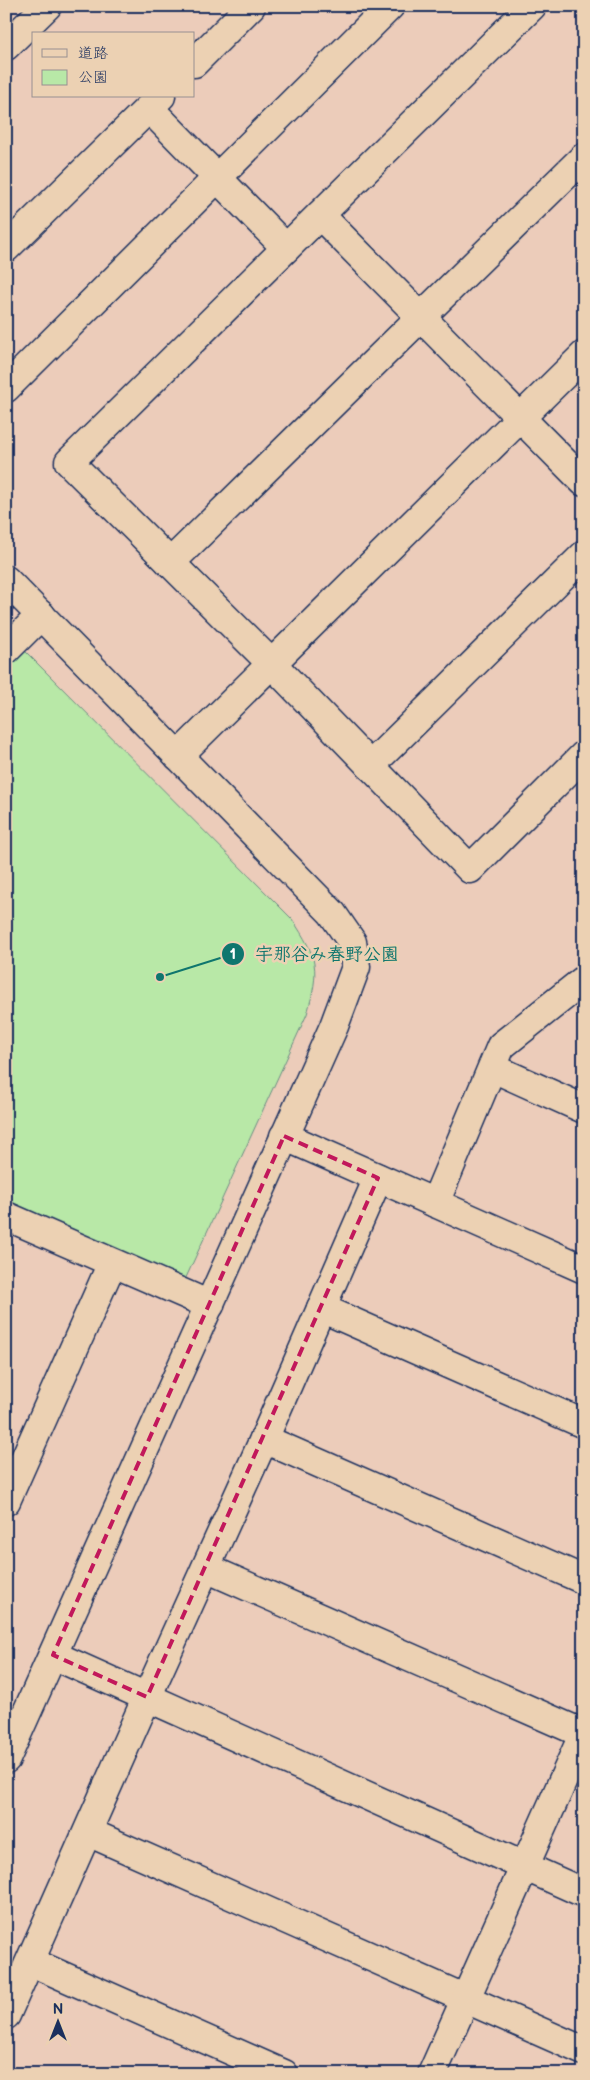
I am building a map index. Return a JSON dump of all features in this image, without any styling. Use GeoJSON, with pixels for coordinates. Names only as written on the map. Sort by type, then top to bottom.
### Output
{"type":"FeatureCollection","features":[{"type":"Feature","properties":{"kind":"street"},"geometry":{"type":"LineString","coordinates":[[6,46],[47,6]]}},
{"type":"Feature","properties":{"kind":"street"},"geometry":{"type":"LineString","coordinates":[[195,62],[251,6]]}},
{"type":"Feature","properties":{"kind":"street"},"geometry":{"type":"LineString","coordinates":[[6,388],[390,6]]}},
{"type":"Feature","properties":{"kind":"street"},"geometry":{"type":"LineString","coordinates":[[532,6],[69,462],[271,663],[470,869],[584,755]]}},
{"type":"Feature","properties":{"kind":"street"},"geometry":{"type":"LineString","coordinates":[[6,248],[155,102],[216,178],[286,248]]}},
{"type":"Feature","properties":{"kind":"street"},"geometry":{"type":"LineString","coordinates":[[170,563],[584,157]]}},
{"type":"Feature","properties":{"kind":"street"},"geometry":{"type":"LineString","coordinates":[[320,214],[584,482]]}},
{"type":"Feature","properties":{"kind":"street"},"geometry":{"type":"LineString","coordinates":[[178,756],[584,355]]}},
{"type":"Feature","properties":{"kind":"street"},"geometry":{"type":"LineString","coordinates":[[370,766],[584,555]]}},
{"type":"Feature","properties":{"kind":"street"},"geometry":{"type":"LineString","coordinates":[[6,580],[304,882],[332,913],[352,942],[356,967],[349,991],[6,1759]]}},
{"type":"Feature","properties":{"kind":"street"},"geometry":{"type":"LineString","coordinates":[[6,650],[41,615]]}},
{"type":"Feature","properties":{"kind":"street"},"geometry":{"type":"LineString","coordinates":[[435,1203],[501,1046],[584,980]]}},
{"type":"Feature","properties":{"kind":"street"},"geometry":{"type":"LineString","coordinates":[[493,1068],[584,1109]]}},
{"type":"Feature","properties":{"kind":"street"},"geometry":{"type":"LineString","coordinates":[[284,1136],[584,1269]]}},
{"type":"Feature","properties":{"kind":"street"},"geometry":{"type":"LineString","coordinates":[[6,2016],[146,1697],[264,1439],[378,1178]]}},
{"type":"Feature","properties":{"kind":"street"},"geometry":{"type":"LineString","coordinates":[[6,1216],[210,1305]]}},
{"type":"Feature","properties":{"kind":"street"},"geometry":{"type":"LineString","coordinates":[[6,1501],[112,1263]]}},
{"type":"Feature","properties":{"kind":"street"},"geometry":{"type":"LineString","coordinates":[[321,1308],[584,1424]]}},
{"type":"Feature","properties":{"kind":"street"},"geometry":{"type":"LineString","coordinates":[[264,1439],[584,1580]]}},
{"type":"Feature","properties":{"kind":"street"},"geometry":{"type":"LineString","coordinates":[[206,1568],[584,1734],[432,2074]]}},
{"type":"Feature","properties":{"kind":"street"},"geometry":{"type":"LineString","coordinates":[[53,1655],[584,1893]]}},
{"type":"Feature","properties":{"kind":"street"},"geometry":{"type":"LineString","coordinates":[[88,1832],[584,2051]]}},
{"type":"Feature","properties":{"kind":"street"},"geometry":{"type":"LineString","coordinates":[[31,1962],[284,2074]]}},
{"type":"Feature","properties":{"kind":"highlighted area"},"geometry":{"type":"Polygon","coordinates":[[[284,1136],[378,1178],[147,1697],[53,1655],[284,1136]]]}},
{"type":"Feature","properties":{"kind":"green space"},"geometry":{"type":"Polygon","coordinates":[[[25,651],[292,919],[312,954],[315,974],[314,986],[307,1014],[184,1282],[6,1202],[6,669],[25,651]]]}},
{"type":"Feature","properties":{"kind":"place","name":"宇那谷み春野公園"},"geometry":{"type":"Point","coordinates":[160,977]}}]}
